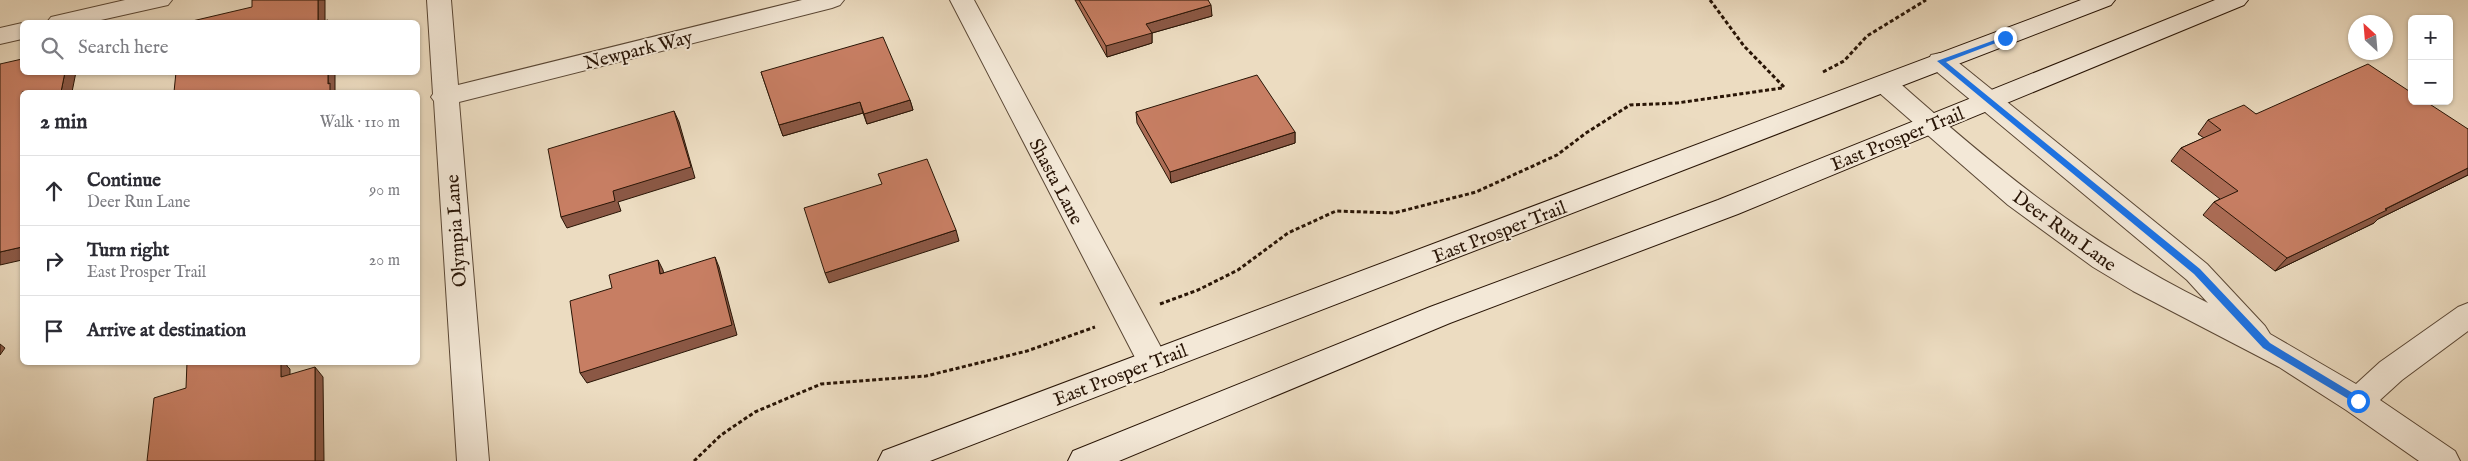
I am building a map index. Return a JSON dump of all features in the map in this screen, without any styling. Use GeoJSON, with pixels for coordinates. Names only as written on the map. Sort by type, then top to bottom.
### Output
{"type":"FeatureCollection","features":[{"type":"Feature","properties":{"kind":"street"},"geometry":{"type":"LineString","coordinates":[[68,20],[160,0]]}},
{"type":"Feature","properties":{"kind":"street","name":"Olympia Lane"},"geometry":{"type":"LineString","coordinates":[[439,0],[444,97],[473,461]]}},
{"type":"Feature","properties":{"kind":"street","name":"Newpark Way"},"geometry":{"type":"LineString","coordinates":[[444,97],[832,0]]}},
{"type":"Feature","properties":{"kind":"street","name":"Shasta Lane"},"geometry":{"type":"LineString","coordinates":[[962,0],[1153,362]]}},
{"type":"Feature","properties":{"kind":"street","name":"East Prosper Trail"},"geometry":{"type":"LineString","coordinates":[[894,461],[2104,0]]}},
{"type":"Feature","properties":{"kind":"street","name":"East Prosper Trail"},"geometry":{"type":"LineString","coordinates":[[1084,461],[1440,315],[1728,207],[2236,0]]}},
{"type":"Feature","properties":{"kind":"street"},"geometry":{"type":"LineString","coordinates":[[0,36],[20,31]]}},
{"type":"Feature","properties":{"kind":"street","name":"Deer Run Lane"},"geometry":{"type":"LineString","coordinates":[[1940,61],[2197,272],[2266,346]]}},
{"type":"Feature","properties":{"kind":"street","name":"Deer Run Lane"},"geometry":{"type":"LineString","coordinates":[[1885,84],[2037,214],[2102,259],[2155,291],[2266,346],[2358,401],[2444,461]]}},
{"type":"Feature","properties":{"kind":"street"},"geometry":{"type":"LineString","coordinates":[[2358,401],[2391,371],[2468,315]]}},
{"type":"Feature","properties":{"kind":"path"},"geometry":{"type":"LineString","coordinates":[[1710,0],[1744,46],[1784,88]]}},
{"type":"Feature","properties":{"kind":"path"},"geometry":{"type":"LineString","coordinates":[[1820,74],[1844,61],[1867,36],[1926,0]]}},
{"type":"Feature","properties":{"kind":"path"},"geometry":{"type":"LineString","coordinates":[[694,461],[721,435],[755,412],[821,384],[926,376],[1027,351],[1198,290],[1238,270],[1288,233],[1336,211],[1394,213],[1476,192],[1557,155],[1586,133],[1630,105],[1677,103],[1791,86]]}},
{"type":"Feature","properties":{"kind":"building"},"geometry":{"type":"Polygon","coordinates":[[[252,0],[318,0],[318,20],[197,20],[252,7],[252,0]]]}},
{"type":"Feature","properties":{"kind":"building"},"geometry":{"type":"Polygon","coordinates":[[[1079,0],[1208,0],[1211,5],[1146,24],[1152,33],[1106,46],[1079,0]]]}},
{"type":"Feature","properties":{"kind":"building"},"geometry":{"type":"Polygon","coordinates":[[[883,37],[910,100],[864,114],[860,102],[779,125],[761,72],[883,37]]]}},
{"type":"Feature","properties":{"kind":"building"},"geometry":{"type":"Polygon","coordinates":[[[20,59],[20,75],[64,75],[61,90],[20,90],[20,247],[0,252],[0,64],[20,59]]]}},
{"type":"Feature","properties":{"kind":"building"},"geometry":{"type":"Polygon","coordinates":[[[2368,64],[2408,90],[2408,105],[2431,105],[2468,129],[2468,168],[2385,209],[2387,210],[2287,258],[2214,202],[2238,191],[2181,148],[2221,130],[2208,120],[2244,105],[2256,114],[2368,64]]]}},
{"type":"Feature","properties":{"kind":"building"},"geometry":{"type":"Polygon","coordinates":[[[176,75],[328,75],[328,84],[330,83],[330,90],[174,90],[176,75]]]}},
{"type":"Feature","properties":{"kind":"building"},"geometry":{"type":"Polygon","coordinates":[[[1257,75],[1295,132],[1170,172],[1136,112],[1257,75]]]}},
{"type":"Feature","properties":{"kind":"building"},"geometry":{"type":"Polygon","coordinates":[[[674,111],[691,167],[613,191],[615,201],[561,217],[548,149],[674,111]]]}},
{"type":"Feature","properties":{"kind":"building"},"geometry":{"type":"Polygon","coordinates":[[[927,159],[956,230],[825,273],[804,208],[882,184],[878,174],[927,159]]]}},
{"type":"Feature","properties":{"kind":"building"},"geometry":{"type":"Polygon","coordinates":[[[715,257],[732,325],[580,373],[570,301],[612,288],[609,275],[658,260],[660,274],[715,257]]]}},
{"type":"Feature","properties":{"kind":"building"},"geometry":{"type":"Polygon","coordinates":[[[187,365],[281,365],[281,377],[315,367],[315,461],[147,461],[154,398],[186,388],[187,365]]]}},
{"type":"Feature","properties":{"kind":"route"},"geometry":{"type":"LineString","coordinates":[[2005,38],[1940,61],[2197,272],[2266,346],[2358,401]]}}]}
